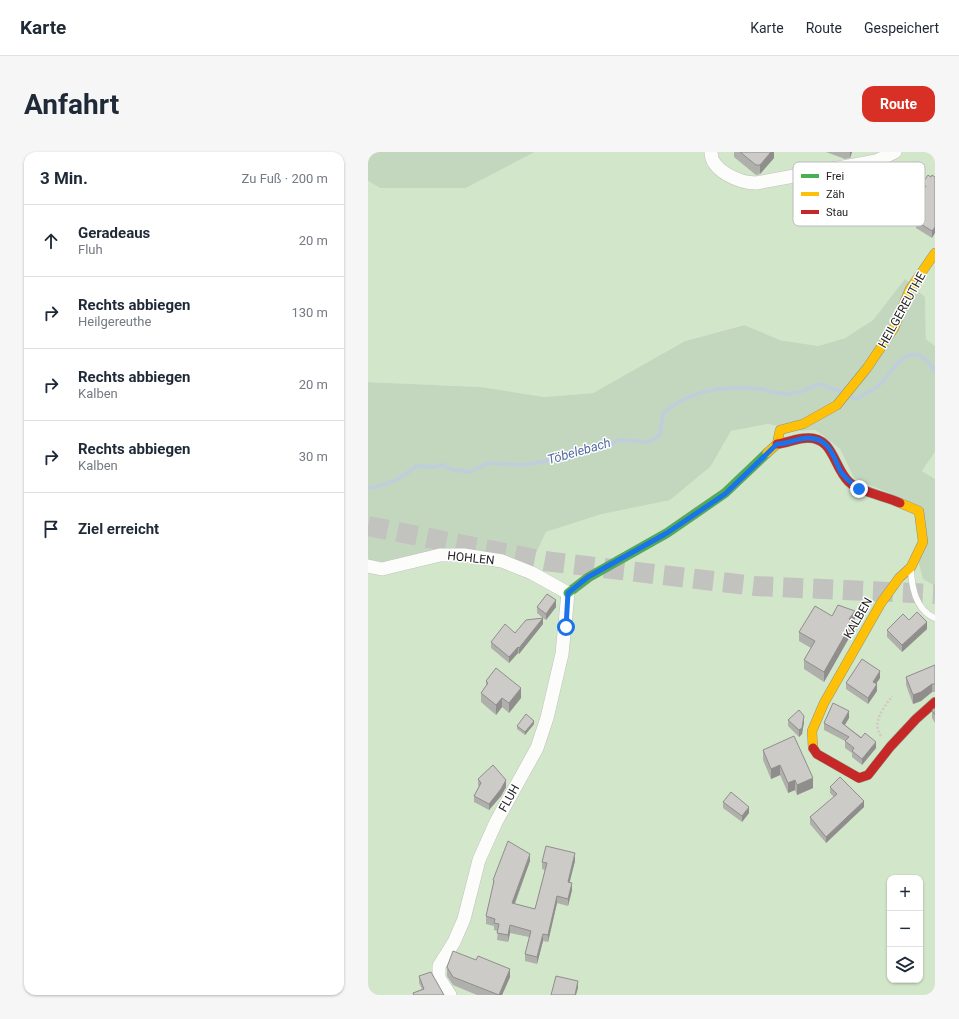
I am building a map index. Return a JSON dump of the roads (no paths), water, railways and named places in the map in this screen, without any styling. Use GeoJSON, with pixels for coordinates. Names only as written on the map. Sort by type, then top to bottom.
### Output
{"type":"FeatureCollection","features":[{"type":"Feature","properties":{"kind":"street"},"geometry":{"type":"LineString","coordinates":[[711,152],[715,164],[729,176],[746,183],[756,183],[793,176]]}},
{"type":"Feature","properties":{"kind":"street"},"geometry":{"type":"LineString","coordinates":[[871,162],[895,152]]}},
{"type":"Feature","properties":{"kind":"street","name":"HEILGEREUTHE"},"geometry":{"type":"LineString","coordinates":[[568,593],[588,577],[667,533],[725,494],[777,444],[780,430],[803,424],[837,405],[894,328],[910,289],[935,253]]}},
{"type":"Feature","properties":{"kind":"street","name":"KALBEN"},"geometry":{"type":"LineString","coordinates":[[777,444],[788,444],[807,438],[820,441],[833,453],[841,471],[848,481],[859,489],[882,496],[919,511],[923,542],[911,567],[899,578],[881,603],[824,703],[812,731],[812,745],[817,754],[859,778],[868,775],[890,747],[916,719],[935,702]]}},
{"type":"Feature","properties":{"kind":"street","name":"HOHLEN"},"geometry":{"type":"LineString","coordinates":[[368,566],[382,568],[411,563],[440,555],[464,555],[502,561],[532,573],[568,593]]}},
{"type":"Feature","properties":{"kind":"street","name":"FLUH"},"geometry":{"type":"LineString","coordinates":[[450,995],[439,978],[439,966],[454,942],[464,918],[479,860],[496,822],[537,748],[547,718],[562,654],[568,593]]}},
{"type":"Feature","properties":{"kind":"lane"},"geometry":{"type":"LineString","coordinates":[[911,567],[912,590],[918,603],[935,618]]}},
{"type":"Feature","properties":{"kind":"waterway","name":"Töbelebach"},"geometry":{"type":"LineString","coordinates":[[850,396],[855,399],[874,389],[884,380],[899,362],[905,357],[911,355],[918,355],[925,359],[935,371]]}},
{"type":"Feature","properties":{"kind":"waterway","name":"Töbelebach"},"geometry":{"type":"LineString","coordinates":[[368,488],[394,481],[416,466],[433,467],[443,465],[449,469],[470,472],[489,463],[521,465],[542,462],[572,451],[608,446],[618,440],[649,442],[660,435],[663,413],[673,405],[685,399],[708,391],[747,388],[763,389],[776,393],[789,394],[805,390],[819,384],[842,392]]}},
{"type":"Feature","properties":{"kind":"tunnel"},"geometry":{"type":"LineString","coordinates":[[368,526],[545,561],[755,586],[935,594]]}}]}
